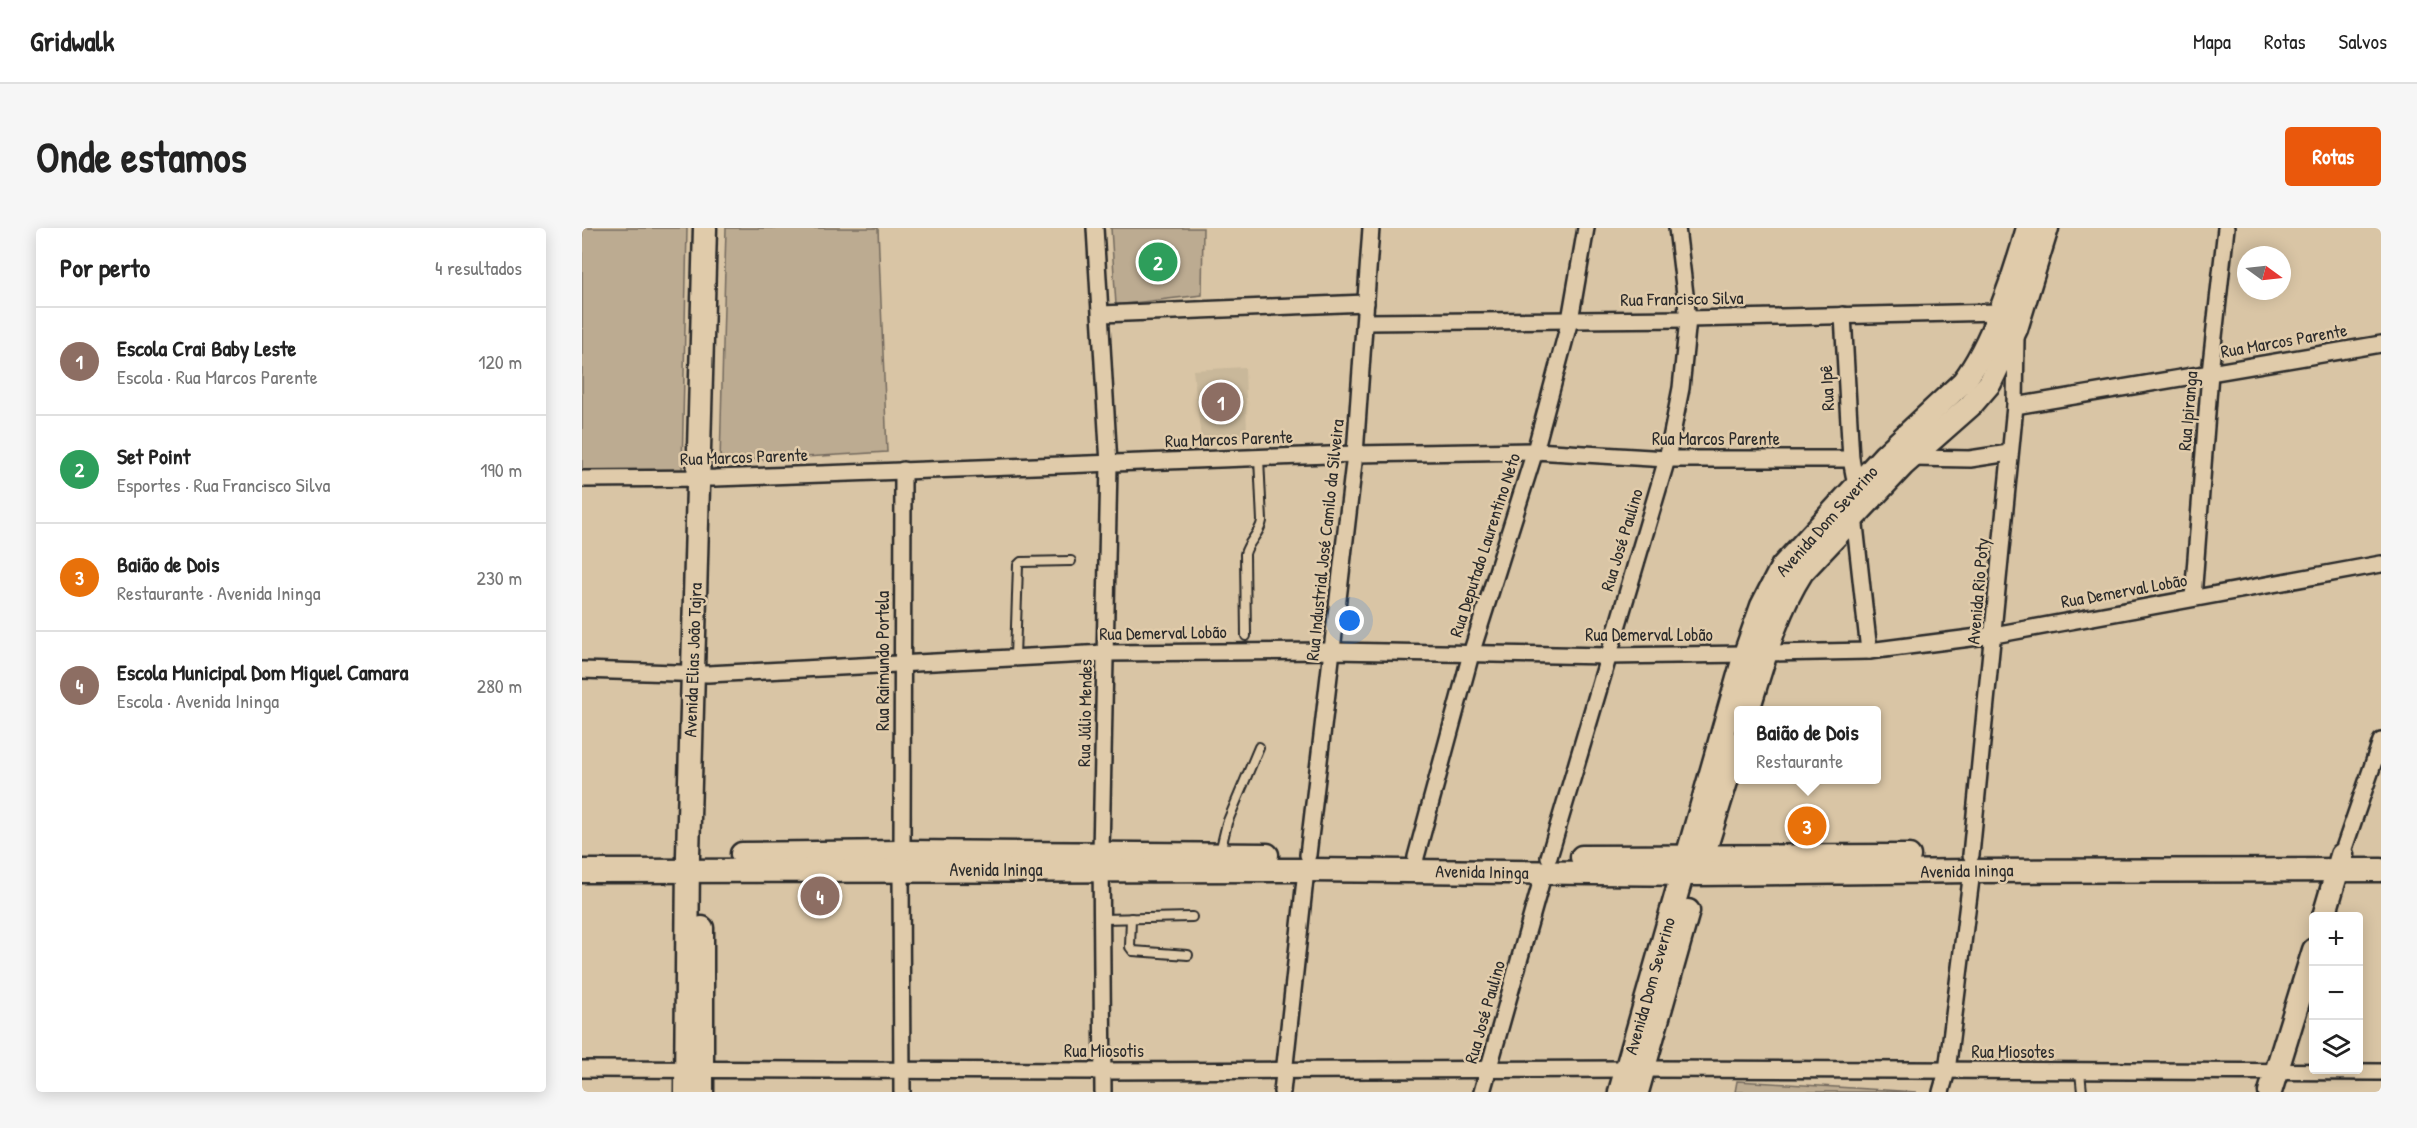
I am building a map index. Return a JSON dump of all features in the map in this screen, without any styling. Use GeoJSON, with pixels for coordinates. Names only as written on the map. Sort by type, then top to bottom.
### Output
{"type":"FeatureCollection","features":[{"type":"Feature","properties":{"kind":"main road","name":"Avenida Elias João Tajra"},"geometry":{"type":"LineString","coordinates":[[705,228],[707,478]]}},
{"type":"Feature","properties":{"kind":"main road","name":"Avenida Elias João Tajra"},"geometry":{"type":"LineString","coordinates":[[686,1092],[693,1068],[700,674],[720,228]]}},
{"type":"Feature","properties":{"kind":"main road","name":"Avenida Dom Severino"},"geometry":{"type":"LineString","coordinates":[[1749,706],[1762,606],[1782,567],[1856,486],[1963,382],[1974,368],[1999,312],[2028,228]]}},
{"type":"Feature","properties":{"kind":"main road","name":"Avenida Dom Severino"},"geometry":{"type":"LineString","coordinates":[[1740,706],[1755,654],[1790,591],[1814,557],[1912,458],[1981,395],[1997,370],[2016,329],[2047,228]]}},
{"type":"Feature","properties":{"kind":"main road","name":"Avenida Dom Severino"},"geometry":{"type":"LineString","coordinates":[[1620,1092],[1635,1069],[1734,726]]}},
{"type":"Feature","properties":{"kind":"main road","name":"Avenida Dom Severino"},"geometry":{"type":"LineString","coordinates":[[1693,866],[1734,754]]}},
{"type":"Feature","properties":{"kind":"main road","name":"Avenida Ininga"},"geometry":{"type":"LineString","coordinates":[[1102,862],[1220,854],[1307,862]]}},
{"type":"Feature","properties":{"kind":"main road","name":"Avenida Ininga"},"geometry":{"type":"LineString","coordinates":[[582,856],[695,862],[1307,862],[1693,866],[2340,861],[2381,854]]}},
{"type":"Feature","properties":{"kind":"main road","name":"Avenida Ininga"},"geometry":{"type":"LineString","coordinates":[[2340,861],[2381,870]]}},
{"type":"Feature","properties":{"kind":"main road"},"geometry":{"type":"LineString","coordinates":[[2325,912],[2340,861]]}},
{"type":"Feature","properties":{"kind":"main road","name":"Avenida Ininga"},"geometry":{"type":"LineString","coordinates":[[582,871],[695,862]]}},
{"type":"Feature","properties":{"kind":"main road"},"geometry":{"type":"LineString","coordinates":[[2273,1082],[2309,963]]}},
{"type":"Feature","properties":{"kind":"main road","name":"Avenida Elias João Tajra"},"geometry":{"type":"LineString","coordinates":[[693,1068],[702,1092]]}},
{"type":"Feature","properties":{"kind":"main road","name":"Avenida Dom Severino"},"geometry":{"type":"LineString","coordinates":[[1635,1069],[1637,1092]]}},
{"type":"Feature","properties":{"kind":"street","name":"Rua Júlio Mendes"},"geometry":{"type":"LineString","coordinates":[[1095,228],[1102,314],[1109,464],[1102,862],[1102,1092]]}},
{"type":"Feature","properties":{"kind":"street","name":"Rua Industrial José Camilo da Silveira"},"geometry":{"type":"LineString","coordinates":[[1282,1092],[1355,454],[1371,228]]}},
{"type":"Feature","properties":{"kind":"street","name":"Rua Deputado Laurentino Neto"},"geometry":{"type":"LineString","coordinates":[[1415,864],[1471,654],[1535,451],[1570,320],[1586,228]]}},
{"type":"Feature","properties":{"kind":"street","name":"Rua José Paulino"},"geometry":{"type":"LineString","coordinates":[[1482,1092],[1667,459],[1681,388],[1688,319],[1677,228]]}},
{"type":"Feature","properties":{"kind":"street","name":"Rua Ipiranga"},"geometry":{"type":"LineString","coordinates":[[2193,598],[2211,373],[2226,228]]}},
{"type":"Feature","properties":{"kind":"street"},"geometry":{"type":"LineString","coordinates":[[1102,314],[1366,303]]}},
{"type":"Feature","properties":{"kind":"street","name":"Rua Francisco Silva"},"geometry":{"type":"LineString","coordinates":[[1365,322],[1688,319],[1999,312]]}},
{"type":"Feature","properties":{"kind":"street","name":"Rua Ipê"},"geometry":{"type":"LineString","coordinates":[[1843,315],[1851,459]]}},
{"type":"Feature","properties":{"kind":"street","name":"Avenida Rio Poty"},"geometry":{"type":"LineString","coordinates":[[1941,1092],[1947,1071],[1994,635],[2015,406],[2016,329]]}},
{"type":"Feature","properties":{"kind":"street","name":"Rua Marcos Parente"},"geometry":{"type":"LineString","coordinates":[[2015,406],[2381,344]]}},
{"type":"Feature","properties":{"kind":"street","name":"Rua Marcos Parente"},"geometry":{"type":"LineString","coordinates":[[582,479],[707,478],[1355,454],[1535,451],[1667,459],[1851,459]]}},
{"type":"Feature","properties":{"kind":"street"},"geometry":{"type":"LineString","coordinates":[[1912,458],[1970,459],[2009,453]]}},
{"type":"Feature","properties":{"kind":"street"},"geometry":{"type":"LineString","coordinates":[[1851,459],[1856,486]]}},
{"type":"Feature","properties":{"kind":"street","name":"Rua Raimundo Portela"},"geometry":{"type":"LineString","coordinates":[[902,1092],[903,470]]}},
{"type":"Feature","properties":{"kind":"street"},"geometry":{"type":"LineString","coordinates":[[1854,516],[1869,651]]}},
{"type":"Feature","properties":{"kind":"street","name":"Rua Demerval Lobão"},"geometry":{"type":"LineString","coordinates":[[582,670],[700,674],[1106,653],[1334,651],[1608,656],[1869,651],[1994,635],[2381,564]]}},
{"type":"Feature","properties":{"kind":"street"},"geometry":{"type":"LineString","coordinates":[[2340,861],[2381,741]]}},
{"type":"Feature","properties":{"kind":"street","name":"Rua Miosotis"},"geometry":{"type":"LineString","coordinates":[[582,1069],[1102,1071],[1635,1069]]}},
{"type":"Feature","properties":{"kind":"street","name":"Rua Miosotes"},"geometry":{"type":"LineString","coordinates":[[1635,1069],[2080,1072],[2273,1082],[2381,1072]]}},
{"type":"Feature","properties":{"kind":"lane"},"geometry":{"type":"LineString","coordinates":[[1246,636],[1245,554],[1250,542],[1261,528],[1262,521],[1259,458]]}},
{"type":"Feature","properties":{"kind":"lane"},"geometry":{"type":"LineString","coordinates":[[1015,657],[1017,565],[1021,562],[1071,561]]}},
{"type":"Feature","properties":{"kind":"lane"},"geometry":{"type":"LineString","coordinates":[[1220,854],[1227,823],[1259,747]]}},
{"type":"Feature","properties":{"kind":"lane"},"geometry":{"type":"LineString","coordinates":[[1102,919],[1192,917]]}},
{"type":"Feature","properties":{"kind":"lane"},"geometry":{"type":"LineString","coordinates":[[1131,918],[1130,947],[1133,951],[1188,955]]}},
{"type":"Feature","properties":{"kind":"lane"},"geometry":{"type":"LineString","coordinates":[[2080,1072],[2082,1092]]}},
{"type":"Feature","properties":{"kind":"shaded area"},"geometry":{"type":"Polygon","coordinates":[[[582,228],[687,228],[682,470],[582,470],[582,228]]]}},
{"type":"Feature","properties":{"kind":"shaded area"},"geometry":{"type":"Polygon","coordinates":[[[726,228],[878,228],[887,452],[720,462],[726,228]]]}},
{"type":"Feature","properties":{"kind":"shaded area"},"geometry":{"type":"Polygon","coordinates":[[[1111,228],[1203,228],[1202,295],[1116,305],[1111,228]]]}},
{"type":"Feature","properties":{"kind":"shaded area"},"geometry":{"type":"Polygon","coordinates":[[[1245,367],[1247,434],[1201,438],[1193,370],[1245,367]]]}},
{"type":"Feature","properties":{"kind":"shaded area"},"geometry":{"type":"Polygon","coordinates":[[[1737,1081],[1917,1092],[1735,1092],[1737,1081]]]}},
{"type":"Feature","properties":{"kind":"place","name":"Set Point"},"geometry":{"type":"Point","coordinates":[1158,262]}},
{"type":"Feature","properties":{"kind":"place","name":"Escola Crai Baby Leste"},"geometry":{"type":"Point","coordinates":[1221,402]}},
{"type":"Feature","properties":{"kind":"place","name":"Baião de Dois"},"geometry":{"type":"Point","coordinates":[1807,826]}},
{"type":"Feature","properties":{"kind":"place","name":"Escola Municipal Dom Miguel Camara"},"geometry":{"type":"Point","coordinates":[820,896]}}]}
